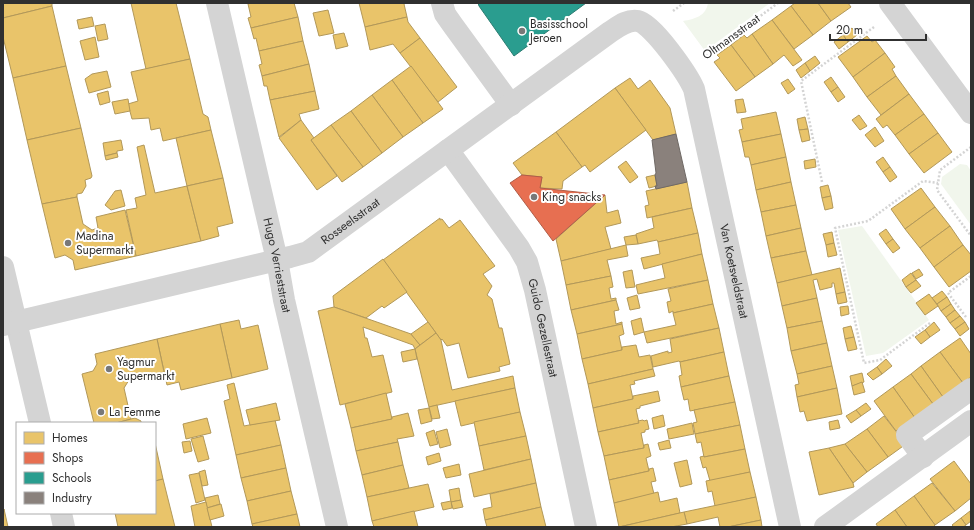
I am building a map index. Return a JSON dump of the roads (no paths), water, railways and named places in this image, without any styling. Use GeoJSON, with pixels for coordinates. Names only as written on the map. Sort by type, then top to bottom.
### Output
{"type":"FeatureCollection","features":[{"type":"Feature","properties":{"kind":"street","name":"Hugo Verrieststraat"},"geometry":{"type":"LineString","coordinates":[[217,3],[337,527]]}},
{"type":"Feature","properties":{"kind":"street"},"geometry":{"type":"LineString","coordinates":[[442,3],[452,24],[511,105]]}},
{"type":"Feature","properties":{"kind":"street"},"geometry":{"type":"LineString","coordinates":[[890,3],[971,113]]}},
{"type":"Feature","properties":{"kind":"street","name":"Rosseelsstraat"},"geometry":{"type":"LineString","coordinates":[[10,324],[305,253],[315,248],[610,32],[625,23],[638,21],[647,24],[650,28]]}},
{"type":"Feature","properties":{"kind":"street","name":"Van Koetsveldstraat"},"geometry":{"type":"LineString","coordinates":[[650,28],[685,72],[692,86],[790,527]]}},
{"type":"Feature","properties":{"kind":"street","name":"Guido Gezellestraat"},"geometry":{"type":"LineString","coordinates":[[448,150],[519,248],[527,262],[535,290],[586,527]]}},
{"type":"Feature","properties":{"kind":"street"},"geometry":{"type":"LineString","coordinates":[[3,267],[10,324],[40,422]]}},
{"type":"Feature","properties":{"kind":"street"},"geometry":{"type":"LineString","coordinates":[[922,457],[907,435],[971,389]]}},
{"type":"Feature","properties":{"kind":"street"},"geometry":{"type":"LineString","coordinates":[[825,527],[922,457],[968,429]]}},
{"type":"Feature","properties":{"kind":"street"},"geometry":{"type":"LineString","coordinates":[[60,514],[64,527]]}},
{"type":"Feature","properties":{"kind":"place","name":"Basisschool Jeroen"},"geometry":{"type":"Point","coordinates":[522,31]}},
{"type":"Feature","properties":{"kind":"place","name":"King snacks"},"geometry":{"type":"Point","coordinates":[534,197]}},
{"type":"Feature","properties":{"kind":"place","name":"Madina Supermarkt"},"geometry":{"type":"Point","coordinates":[68,243]}},
{"type":"Feature","properties":{"kind":"place","name":"Yagmur Supermarkt"},"geometry":{"type":"Point","coordinates":[109,369]}},
{"type":"Feature","properties":{"kind":"place","name":"La Femme"},"geometry":{"type":"Point","coordinates":[101,412]}}]}
